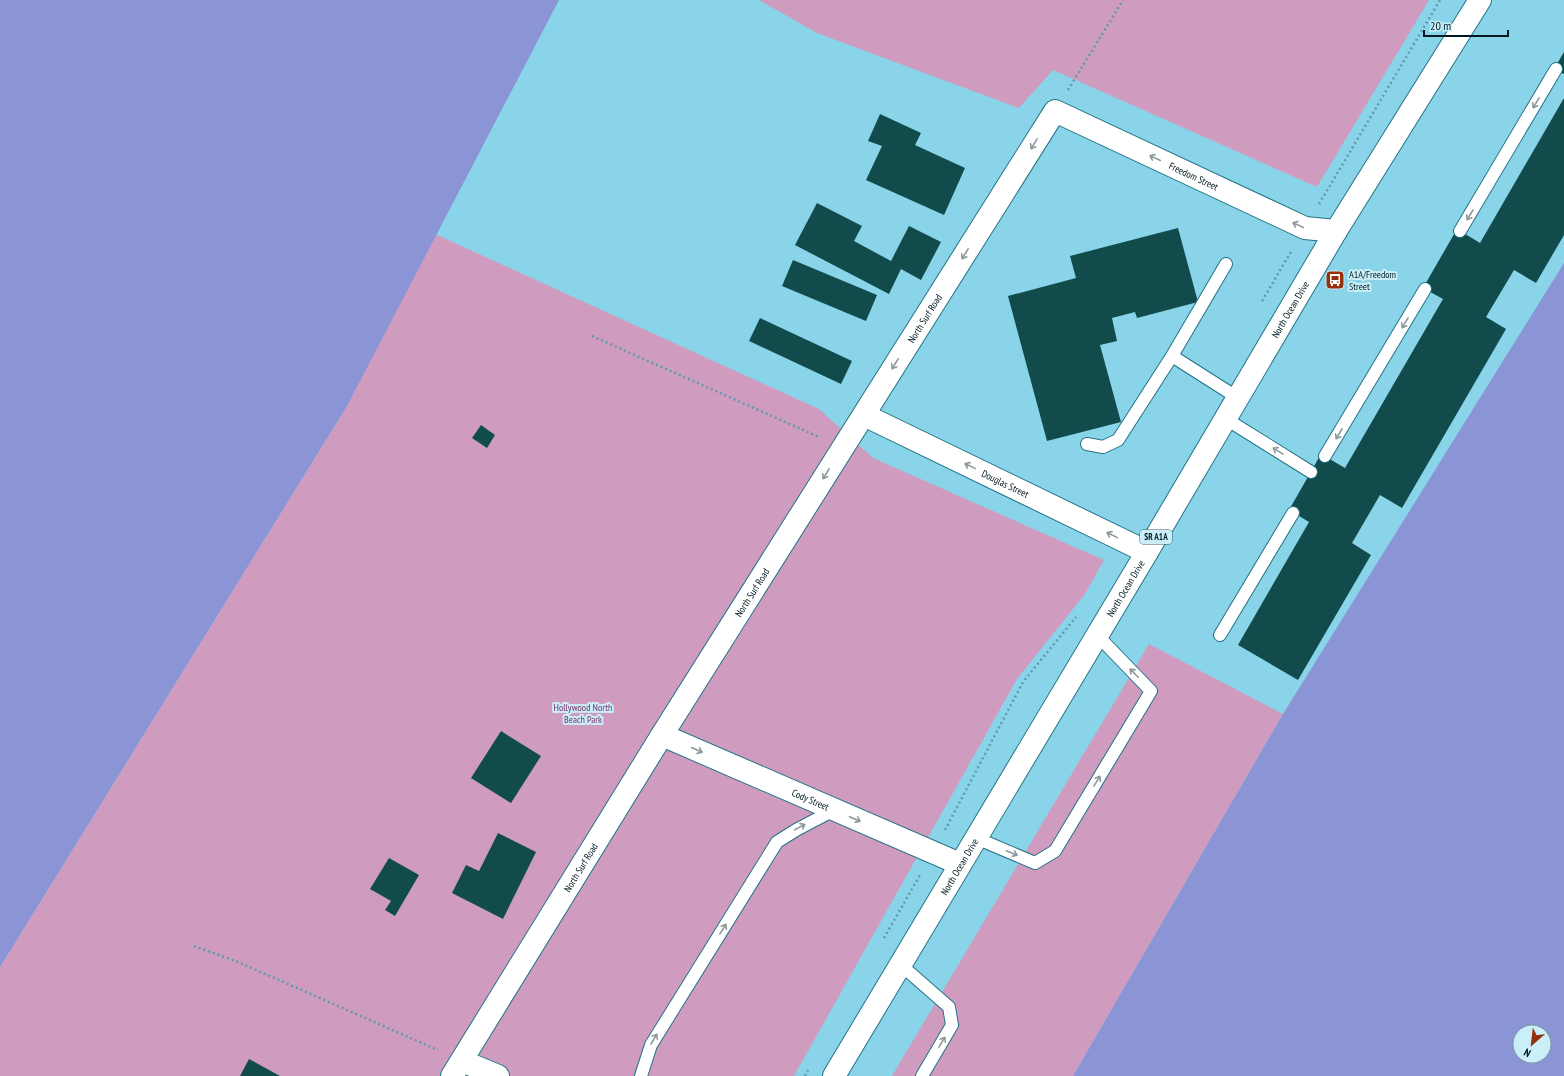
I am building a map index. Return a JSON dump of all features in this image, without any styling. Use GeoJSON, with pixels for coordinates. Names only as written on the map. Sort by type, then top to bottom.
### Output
{"type":"FeatureCollection","features":[{"type":"Feature","properties":{"kind":"street","name":"North Ocean Drive"},"geometry":{"type":"LineString","coordinates":[[834,1076],[1147,552],[1336,231],[1480,0]]}},
{"type":"Feature","properties":{"kind":"street","name":"Freedom Street"},"geometry":{"type":"LineString","coordinates":[[1055,111],[1305,228],[1336,231]]}},
{"type":"Feature","properties":{"kind":"street","name":"North Surf Road"},"geometry":{"type":"LineString","coordinates":[[457,1068],[662,735],[1055,111]]}},
{"type":"Feature","properties":{"kind":"street","name":"Douglas Street"},"geometry":{"type":"LineString","coordinates":[[864,415],[1147,552]]}},
{"type":"Feature","properties":{"kind":"street","name":"Cody Street"},"geometry":{"type":"LineString","coordinates":[[662,735],[960,864]]}},
{"type":"Feature","properties":{"kind":"street"},"geometry":{"type":"LineString","coordinates":[[457,1068],[498,1076]]}},
{"type":"Feature","properties":{"kind":"lane"},"geometry":{"type":"LineString","coordinates":[[1460,231],[1556,70]]}},
{"type":"Feature","properties":{"kind":"lane"},"geometry":{"type":"LineString","coordinates":[[1087,444],[1103,447],[1118,440],[1172,356],[1226,264]]}},
{"type":"Feature","properties":{"kind":"lane"},"geometry":{"type":"LineString","coordinates":[[1326,456],[1425,289]]}},
{"type":"Feature","properties":{"kind":"lane"},"geometry":{"type":"LineString","coordinates":[[1172,356],[1238,398]]}},
{"type":"Feature","properties":{"kind":"lane"},"geometry":{"type":"LineString","coordinates":[[1226,419],[1311,472]]}},
{"type":"Feature","properties":{"kind":"lane"},"geometry":{"type":"LineString","coordinates":[[1220,635],[1294,513]]}},
{"type":"Feature","properties":{"kind":"lane"},"geometry":{"type":"LineString","coordinates":[[976,838],[1035,863],[1055,851],[1151,691],[1097,635]]}},
{"type":"Feature","properties":{"kind":"lane"},"geometry":{"type":"LineString","coordinates":[[641,1076],[651,1044],[777,842],[834,810]]}},
{"type":"Feature","properties":{"kind":"lane"},"geometry":{"type":"LineString","coordinates":[[900,965],[949,1007],[952,1025],[922,1076]]}},
{"type":"Feature","properties":{"kind":"path"},"geometry":{"type":"LineString","coordinates":[[1055,111],[1123,0]]}},
{"type":"Feature","properties":{"kind":"path"},"geometry":{"type":"LineString","coordinates":[[592,336],[843,448]]}},
{"type":"Feature","properties":{"kind":"path"},"geometry":{"type":"LineString","coordinates":[[194,946],[238,962],[457,1068]]}},
{"type":"Feature","properties":{"kind":"green space"},"geometry":{"type":"Polygon","coordinates":[[[759,0],[1429,0],[1317,187],[1053,70],[1019,108],[817,33],[759,0]]]}},
{"type":"Feature","properties":{"kind":"green space","name":"Hollywood North Beach Park"},"geometry":{"type":"Polygon","coordinates":[[[435,234],[819,409],[873,458],[1104,560],[1085,594],[1017,679],[794,1076],[0,1076],[0,967],[347,406],[435,234]]]}},
{"type":"Feature","properties":{"kind":"green space"},"geometry":{"type":"Polygon","coordinates":[[[1149,644],[1283,714],[1073,1076],[892,1076],[1149,644]]]}},
{"type":"Feature","properties":{"kind":"water"},"geometry":{"type":"Polygon","coordinates":[[[0,0],[559,0],[347,406],[0,967],[0,0]]]}},
{"type":"Feature","properties":{"kind":"water"},"geometry":{"type":"Polygon","coordinates":[[[1564,263],[1564,1076],[1073,1076],[1283,714],[1564,263]]]}},
{"type":"Feature","properties":{"kind":"building"},"geometry":{"type":"Polygon","coordinates":[[[1564,52],[1564,74],[1554,69],[1564,52]]]}},
{"type":"Feature","properties":{"kind":"building"},"geometry":{"type":"Polygon","coordinates":[[[1564,98],[1564,235],[1536,283],[1514,270],[1486,317],[1506,329],[1402,508],[1380,495],[1352,543],[1371,555],[1298,680],[1238,645],[1309,522],[1289,510],[1321,454],[1345,468],[1443,299],[1423,288],[1457,229],[1480,243],[1564,98]]]}},
{"type":"Feature","properties":{"kind":"building"},"geometry":{"type":"Polygon","coordinates":[[[880,114],[921,133],[915,145],[965,168],[944,215],[866,180],[882,146],[868,141],[880,114]]]}},
{"type":"Feature","properties":{"kind":"building"},"geometry":{"type":"Polygon","coordinates":[[[817,203],[862,226],[854,241],[891,261],[909,226],[941,242],[921,280],[901,269],[889,294],[795,245],[817,203]]]}},
{"type":"Feature","properties":{"kind":"building"},"geometry":{"type":"Polygon","coordinates":[[[1178,228],[1198,302],[1137,318],[1135,312],[1112,318],[1117,341],[1100,345],[1121,422],[1047,441],[1008,296],[1076,278],[1070,256],[1178,228]]]}},
{"type":"Feature","properties":{"kind":"building"},"geometry":{"type":"Polygon","coordinates":[[[793,260],[877,295],[866,321],[782,286],[793,260]]]}},
{"type":"Feature","properties":{"kind":"building"},"geometry":{"type":"Polygon","coordinates":[[[760,318],[852,361],[841,384],[749,341],[760,318]]]}},
{"type":"Feature","properties":{"kind":"building"},"geometry":{"type":"Polygon","coordinates":[[[481,425],[495,435],[487,448],[472,438],[481,425]]]}},
{"type":"Feature","properties":{"kind":"building"},"geometry":{"type":"Polygon","coordinates":[[[501,731],[541,756],[511,803],[471,778],[501,731]]]}},
{"type":"Feature","properties":{"kind":"building"},"geometry":{"type":"Polygon","coordinates":[[[498,833],[536,852],[503,919],[452,893],[466,865],[479,871],[498,833]]]}},
{"type":"Feature","properties":{"kind":"building"},"geometry":{"type":"Polygon","coordinates":[[[389,858],[419,875],[395,916],[385,910],[391,901],[370,889],[389,858]]]}},
{"type":"Feature","properties":{"kind":"building"},"geometry":{"type":"Polygon","coordinates":[[[249,1059],[280,1076],[240,1076],[249,1059]]]}},
{"type":"Feature","properties":{"kind":"place","name":"A1A/Freedom Street"},"geometry":{"type":"Point","coordinates":[1335,280]}}]}
